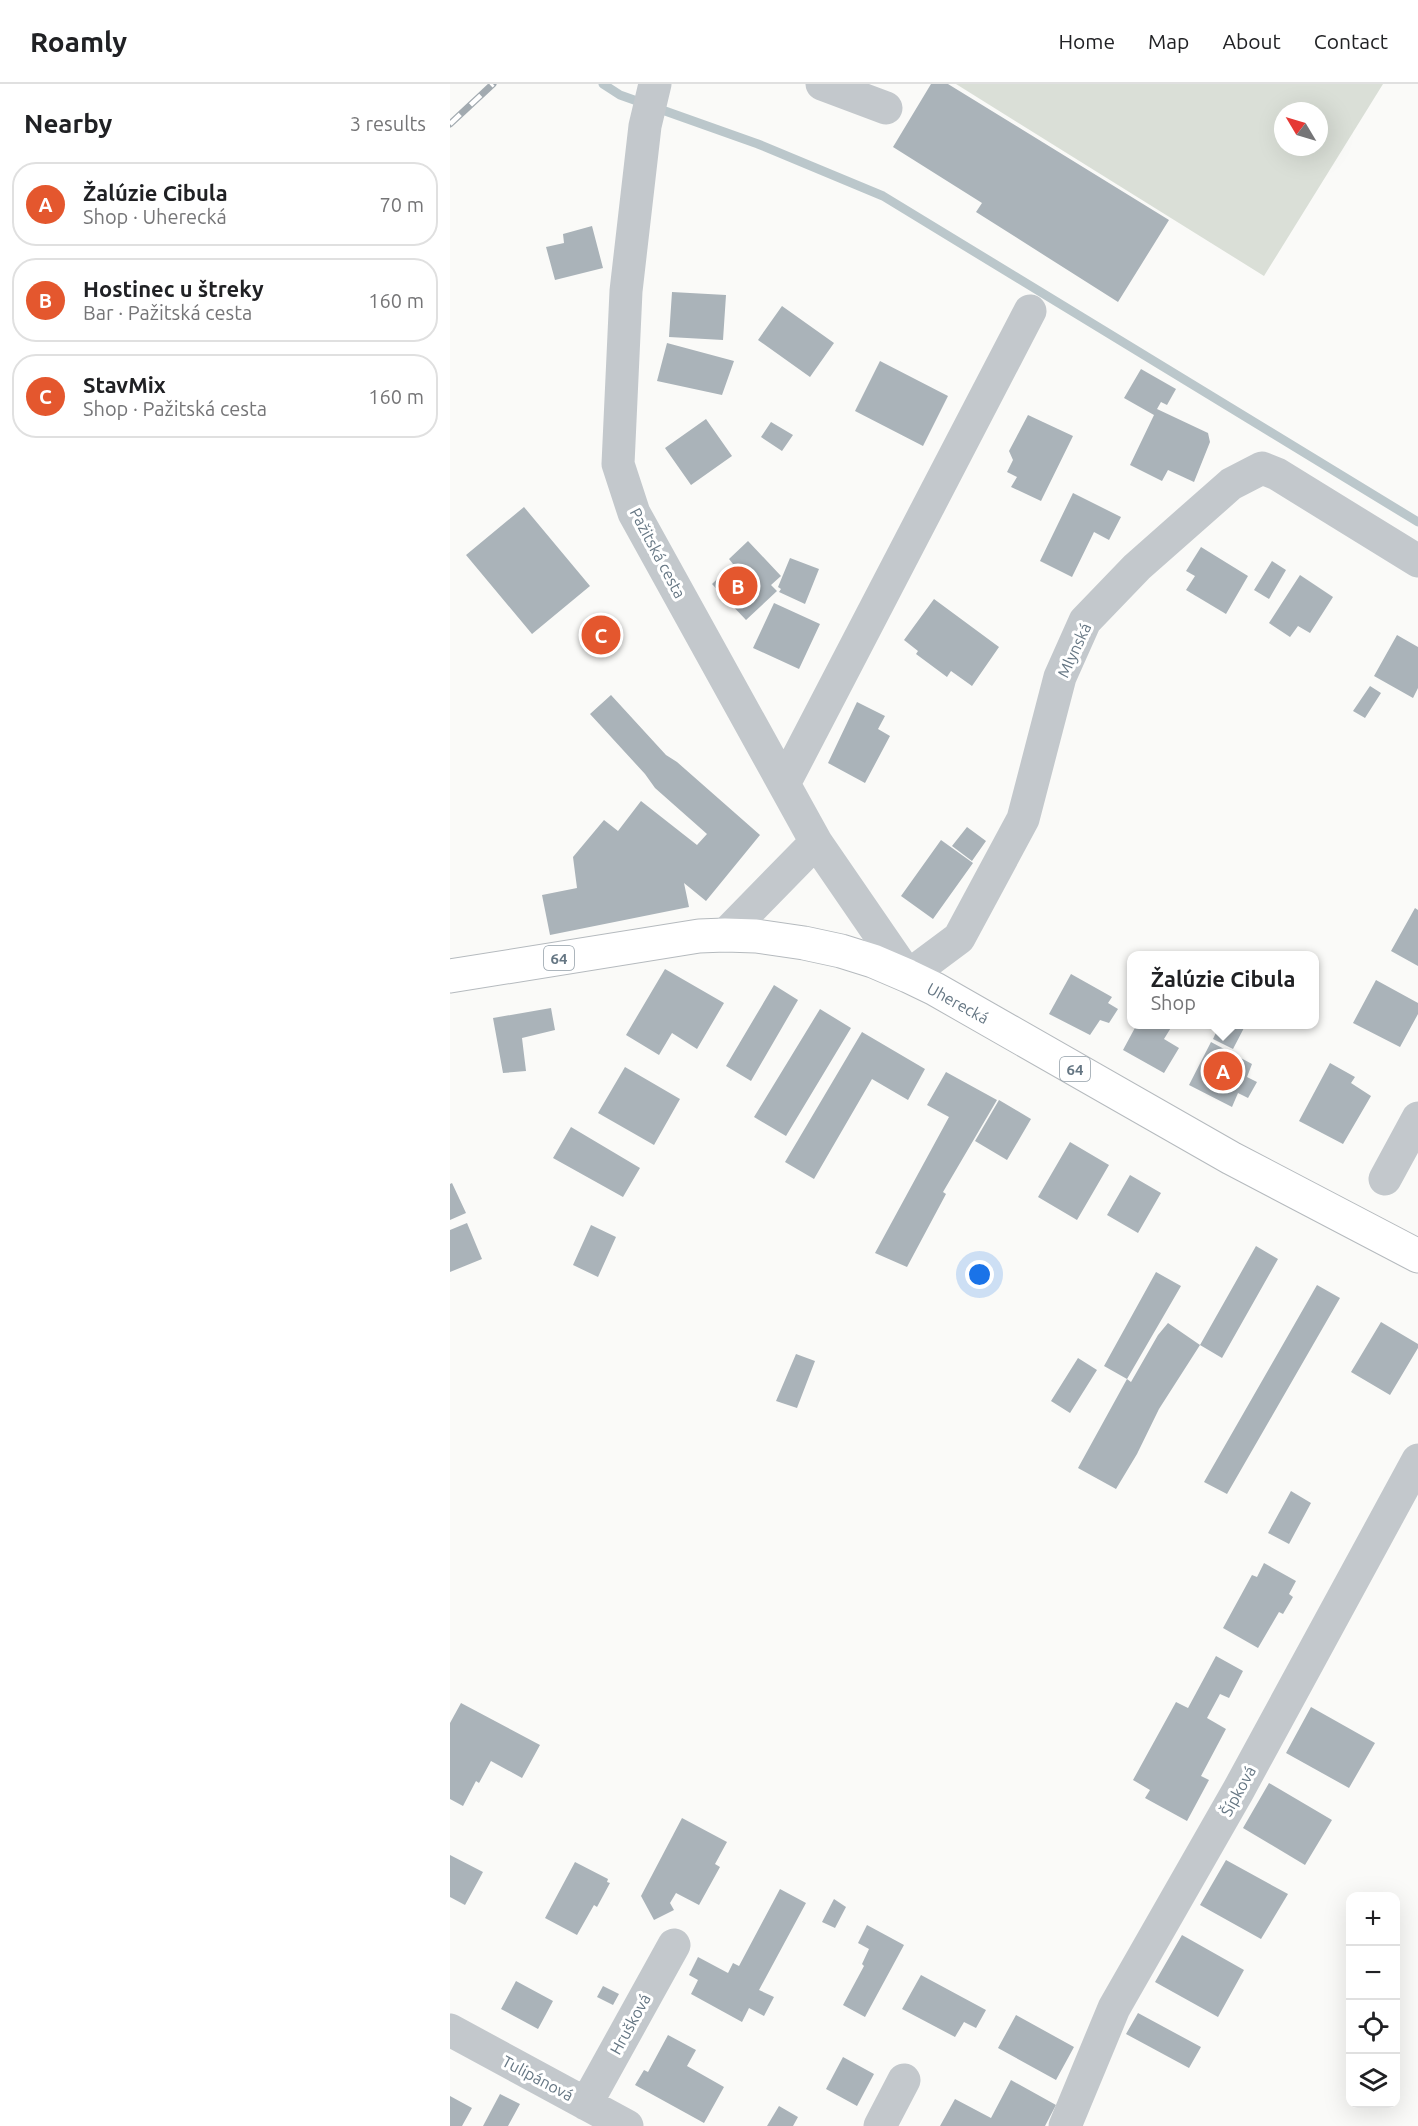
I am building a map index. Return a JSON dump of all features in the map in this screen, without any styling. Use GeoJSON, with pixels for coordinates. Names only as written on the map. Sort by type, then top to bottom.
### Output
{"type":"FeatureCollection","features":[{"type":"Feature","properties":{"kind":"main road","name":"Uherecká"},"geometry":{"type":"LineString","coordinates":[[450,976],[699,936],[756,936],[841,951],[873,961],[935,989],[1231,1158],[1418,1256]]}},
{"type":"Feature","properties":{"kind":"street"},"geometry":{"type":"LineString","coordinates":[[822,84],[886,108]]}},
{"type":"Feature","properties":{"kind":"street","name":"Pažitská cesta"},"geometry":{"type":"LineString","coordinates":[[654,88],[645,126],[626,291],[618,464],[634,513],[816,842],[908,976]]}},
{"type":"Feature","properties":{"kind":"street"},"geometry":{"type":"LineString","coordinates":[[784,784],[1030,310]]}},
{"type":"Feature","properties":{"kind":"street","name":"Mlynská"},"geometry":{"type":"LineString","coordinates":[[908,976],[959,938],[1023,819],[1060,677],[1085,621],[1137,567],[1231,484],[1262,468],[1277,474],[1418,561]]}},
{"type":"Feature","properties":{"kind":"street"},"geometry":{"type":"LineString","coordinates":[[725,935],[816,842]]}},
{"type":"Feature","properties":{"kind":"street"},"geometry":{"type":"LineString","coordinates":[[1385,1179],[1418,1118]]}},
{"type":"Feature","properties":{"kind":"street","name":"Šípková"},"geometry":{"type":"LineString","coordinates":[[1065,2126],[1114,2008],[1238,1791],[1418,1460]]}},
{"type":"Feature","properties":{"kind":"street","name":"Hrušková"},"geometry":{"type":"LineString","coordinates":[[586,2104],[674,1945]]}},
{"type":"Feature","properties":{"kind":"street","name":"Tulipánová"},"geometry":{"type":"LineString","coordinates":[[450,2030],[627,2126]]}},
{"type":"Feature","properties":{"kind":"street"},"geometry":{"type":"LineString","coordinates":[[880,2126],[904,2080]]}},
{"type":"Feature","properties":{"kind":"shaded area"},"geometry":{"type":"Polygon","coordinates":[[[956,84],[1383,84],[1264,276],[956,84]]]}},
{"type":"Feature","properties":{"kind":"building"},"geometry":{"type":"Polygon","coordinates":[[[931,84],[948,84],[1169,220],[1118,302],[976,212],[982,203],[893,147],[931,84]]]}},
{"type":"Feature","properties":{"kind":"building"},"geometry":{"type":"Polygon","coordinates":[[[592,226],[603,268],[555,280],[546,247],[564,243],[563,234],[592,226]]]}},
{"type":"Feature","properties":{"kind":"building"},"geometry":{"type":"Polygon","coordinates":[[[672,292],[726,295],[723,340],[669,337],[672,292]]]}},
{"type":"Feature","properties":{"kind":"building"},"geometry":{"type":"Polygon","coordinates":[[[782,306],[834,343],[810,377],[758,340],[782,306]]]}},
{"type":"Feature","properties":{"kind":"building"},"geometry":{"type":"Polygon","coordinates":[[[667,343],[734,361],[722,395],[657,381],[667,343]]]}},
{"type":"Feature","properties":{"kind":"building"},"geometry":{"type":"Polygon","coordinates":[[[880,361],[948,396],[923,446],[855,411],[880,361]]]}},
{"type":"Feature","properties":{"kind":"building"},"geometry":{"type":"Polygon","coordinates":[[[1141,369],[1176,389],[1167,405],[1161,402],[1157,409],[1208,433],[1210,442],[1194,482],[1168,470],[1162,481],[1130,465],[1154,415],[1124,398],[1141,369]]]}},
{"type":"Feature","properties":{"kind":"building"},"geometry":{"type":"Polygon","coordinates":[[[1028,415],[1073,436],[1041,501],[1011,487],[1017,477],[1007,472],[1013,460],[1009,451],[1028,415]]]}},
{"type":"Feature","properties":{"kind":"building"},"geometry":{"type":"Polygon","coordinates":[[[706,419],[732,456],[691,485],[665,448],[706,419]]]}},
{"type":"Feature","properties":{"kind":"building"},"geometry":{"type":"Polygon","coordinates":[[[771,422],[793,435],[782,451],[761,437],[771,422]]]}},
{"type":"Feature","properties":{"kind":"building"},"geometry":{"type":"Polygon","coordinates":[[[1073,493],[1121,517],[1109,540],[1094,532],[1072,577],[1040,561],[1073,493]]]}},
{"type":"Feature","properties":{"kind":"building"},"geometry":{"type":"Polygon","coordinates":[[[524,507],[590,586],[532,634],[466,555],[524,507]]]}},
{"type":"Feature","properties":{"kind":"building"},"geometry":{"type":"Polygon","coordinates":[[[748,541],[781,576],[771,585],[777,591],[746,620],[712,584],[733,564],[729,559],[748,541]]]}},
{"type":"Feature","properties":{"kind":"building"},"geometry":{"type":"Polygon","coordinates":[[[1201,547],[1248,576],[1226,614],[1186,590],[1195,576],[1186,571],[1201,547]]]}},
{"type":"Feature","properties":{"kind":"building"},"geometry":{"type":"Polygon","coordinates":[[[790,558],[819,569],[805,604],[779,592],[781,589],[778,587],[790,558]]]}},
{"type":"Feature","properties":{"kind":"building"},"geometry":{"type":"Polygon","coordinates":[[[1272,561],[1286,570],[1269,599],[1254,590],[1272,561]]]}},
{"type":"Feature","properties":{"kind":"building"},"geometry":{"type":"Polygon","coordinates":[[[1300,575],[1333,597],[1310,633],[1298,626],[1290,637],[1269,623],[1300,575]]]}},
{"type":"Feature","properties":{"kind":"building"},"geometry":{"type":"Polygon","coordinates":[[[934,599],[999,647],[972,686],[951,671],[947,677],[916,654],[918,651],[904,640],[934,599]]]}},
{"type":"Feature","properties":{"kind":"building"},"geometry":{"type":"Polygon","coordinates":[[[774,603],[820,624],[799,669],[753,648],[774,603]]]}},
{"type":"Feature","properties":{"kind":"building"},"geometry":{"type":"Polygon","coordinates":[[[1397,635],[1418,647],[1418,688],[1413,698],[1374,676],[1397,635]]]}},
{"type":"Feature","properties":{"kind":"building"},"geometry":{"type":"Polygon","coordinates":[[[1370,686],[1381,693],[1365,718],[1353,711],[1370,686]]]}},
{"type":"Feature","properties":{"kind":"building"},"geometry":{"type":"Polygon","coordinates":[[[611,695],[666,755],[760,835],[706,901],[684,883],[689,907],[550,935],[542,895],[577,888],[573,857],[604,820],[618,831],[641,801],[697,845],[707,834],[655,788],[590,714],[611,695]]]}},
{"type":"Feature","properties":{"kind":"building"},"geometry":{"type":"Polygon","coordinates":[[[857,702],[885,716],[878,729],[890,736],[865,783],[828,763],[857,702]]]}},
{"type":"Feature","properties":{"kind":"building"},"geometry":{"type":"Polygon","coordinates":[[[967,827],[986,841],[972,861],[952,846],[967,827]]]}},
{"type":"Feature","properties":{"kind":"building"},"geometry":{"type":"Polygon","coordinates":[[[941,840],[973,863],[933,919],[901,896],[941,840]]]}},
{"type":"Feature","properties":{"kind":"building"},"geometry":{"type":"Polygon","coordinates":[[[1415,908],[1418,910],[1418,966],[1391,951],[1415,908]]]}},
{"type":"Feature","properties":{"kind":"building"},"geometry":{"type":"Polygon","coordinates":[[[665,969],[724,1003],[697,1049],[672,1033],[659,1055],[626,1035],[665,969]]]}},
{"type":"Feature","properties":{"kind":"building"},"geometry":{"type":"Polygon","coordinates":[[[1071,974],[1112,997],[1108,1003],[1118,1009],[1109,1023],[1100,1020],[1090,1035],[1049,1014],[1071,974]]]}},
{"type":"Feature","properties":{"kind":"building"},"geometry":{"type":"Polygon","coordinates":[[[1376,980],[1418,1003],[1418,1014],[1400,1047],[1353,1023],[1376,980]]]}},
{"type":"Feature","properties":{"kind":"building"},"geometry":{"type":"Polygon","coordinates":[[[774,985],[798,1000],[751,1081],[726,1066],[774,985]]]}},
{"type":"Feature","properties":{"kind":"building"},"geometry":{"type":"Polygon","coordinates":[[[551,1008],[555,1030],[522,1038],[526,1071],[503,1073],[493,1018],[551,1008]]]}},
{"type":"Feature","properties":{"kind":"building"},"geometry":{"type":"Polygon","coordinates":[[[820,1009],[851,1028],[786,1136],[754,1117],[820,1009]]]}},
{"type":"Feature","properties":{"kind":"building"},"geometry":{"type":"Polygon","coordinates":[[[1134,1029],[1170,1029],[1164,1039],[1179,1048],[1164,1073],[1123,1050],[1134,1029]]]}},
{"type":"Feature","properties":{"kind":"building"},"geometry":{"type":"Polygon","coordinates":[[[1218,1029],[1243,1029],[1233,1049],[1213,1039],[1218,1029]]]}},
{"type":"Feature","properties":{"kind":"building"},"geometry":{"type":"Polygon","coordinates":[[[862,1032],[925,1069],[908,1100],[872,1079],[814,1179],[785,1162],[862,1032]]]}},
{"type":"Feature","properties":{"kind":"building"},"geometry":{"type":"Polygon","coordinates":[[[1211,1042],[1252,1064],[1247,1077],[1257,1082],[1248,1098],[1238,1093],[1232,1107],[1189,1085],[1211,1042]]]}},
{"type":"Feature","properties":{"kind":"building"},"geometry":{"type":"Polygon","coordinates":[[[1330,1063],[1355,1077],[1351,1083],[1371,1096],[1343,1144],[1299,1121],[1330,1063]]]}},
{"type":"Feature","properties":{"kind":"building"},"geometry":{"type":"Polygon","coordinates":[[[625,1067],[680,1099],[654,1145],[598,1113],[625,1067]]]}},
{"type":"Feature","properties":{"kind":"building"},"geometry":{"type":"Polygon","coordinates":[[[946,1072],[997,1100],[943,1192],[946,1194],[907,1267],[875,1253],[949,1117],[927,1105],[946,1072]]]}},
{"type":"Feature","properties":{"kind":"building"},"geometry":{"type":"Polygon","coordinates":[[[999,1100],[1031,1119],[1007,1160],[975,1141],[999,1100]]]}},
{"type":"Feature","properties":{"kind":"building"},"geometry":{"type":"Polygon","coordinates":[[[571,1127],[640,1168],[623,1197],[553,1158],[571,1127]]]}},
{"type":"Feature","properties":{"kind":"building"},"geometry":{"type":"Polygon","coordinates":[[[1070,1142],[1109,1165],[1077,1220],[1038,1197],[1070,1142]]]}},
{"type":"Feature","properties":{"kind":"building"},"geometry":{"type":"Polygon","coordinates":[[[1130,1175],[1161,1193],[1138,1233],[1107,1215],[1130,1175]]]}},
{"type":"Feature","properties":{"kind":"building"},"geometry":{"type":"Polygon","coordinates":[[[452,1183],[466,1213],[450,1220],[450,1184],[452,1183]]]}},
{"type":"Feature","properties":{"kind":"building"},"geometry":{"type":"Polygon","coordinates":[[[467,1223],[482,1259],[450,1272],[450,1230],[467,1223]]]}},
{"type":"Feature","properties":{"kind":"building"},"geometry":{"type":"Polygon","coordinates":[[[591,1225],[616,1237],[598,1277],[573,1265],[591,1225]]]}},
{"type":"Feature","properties":{"kind":"building"},"geometry":{"type":"Polygon","coordinates":[[[1256,1246],[1278,1259],[1222,1358],[1200,1345],[1256,1246]]]}},
{"type":"Feature","properties":{"kind":"building"},"geometry":{"type":"Polygon","coordinates":[[[1156,1272],[1181,1286],[1127,1379],[1104,1366],[1156,1272]]]}},
{"type":"Feature","properties":{"kind":"building"},"geometry":{"type":"Polygon","coordinates":[[[1317,1285],[1340,1298],[1227,1494],[1204,1482],[1317,1285]]]}},
{"type":"Feature","properties":{"kind":"building"},"geometry":{"type":"Polygon","coordinates":[[[1381,1322],[1418,1344],[1418,1348],[1390,1395],[1351,1372],[1381,1322]]]}},
{"type":"Feature","properties":{"kind":"building"},"geometry":{"type":"Polygon","coordinates":[[[1168,1323],[1200,1345],[1159,1409],[1137,1454],[1116,1489],[1078,1468],[1127,1379],[1131,1382],[1158,1335],[1168,1323]]]}},
{"type":"Feature","properties":{"kind":"building"},"geometry":{"type":"Polygon","coordinates":[[[796,1354],[815,1361],[797,1408],[776,1401],[796,1354]]]}},
{"type":"Feature","properties":{"kind":"building"},"geometry":{"type":"Polygon","coordinates":[[[1078,1358],[1097,1370],[1070,1413],[1051,1401],[1078,1358]]]}},
{"type":"Feature","properties":{"kind":"building"},"geometry":{"type":"Polygon","coordinates":[[[1291,1491],[1311,1503],[1289,1544],[1268,1533],[1291,1491]]]}},
{"type":"Feature","properties":{"kind":"building"},"geometry":{"type":"Polygon","coordinates":[[[1264,1563],[1296,1581],[1289,1594],[1293,1597],[1283,1614],[1279,1612],[1258,1648],[1223,1628],[1252,1575],[1257,1577],[1264,1563]]]}},
{"type":"Feature","properties":{"kind":"building"},"geometry":{"type":"Polygon","coordinates":[[[1216,1656],[1243,1671],[1229,1698],[1220,1694],[1207,1718],[1226,1729],[1201,1776],[1209,1780],[1187,1821],[1145,1798],[1150,1790],[1133,1780],[1176,1702],[1188,1708],[1216,1656]]]}},
{"type":"Feature","properties":{"kind":"building"},"geometry":{"type":"Polygon","coordinates":[[[461,1703],[540,1745],[522,1778],[491,1761],[479,1783],[476,1781],[463,1806],[450,1799],[450,1723],[461,1703]]]}},
{"type":"Feature","properties":{"kind":"building"},"geometry":{"type":"Polygon","coordinates":[[[1311,1707],[1375,1743],[1349,1788],[1286,1753],[1311,1707]]]}},
{"type":"Feature","properties":{"kind":"building"},"geometry":{"type":"Polygon","coordinates":[[[1269,1783],[1332,1820],[1305,1865],[1243,1828],[1269,1783]]]}},
{"type":"Feature","properties":{"kind":"building"},"geometry":{"type":"Polygon","coordinates":[[[682,1818],[727,1842],[715,1864],[720,1867],[699,1905],[676,1893],[670,1903],[674,1910],[654,1920],[641,1896],[682,1818]]]}},
{"type":"Feature","properties":{"kind":"building"},"geometry":{"type":"Polygon","coordinates":[[[450,1855],[483,1872],[465,1905],[450,1897],[450,1855]]]}},
{"type":"Feature","properties":{"kind":"building"},"geometry":{"type":"Polygon","coordinates":[[[1226,1860],[1288,1894],[1261,1939],[1200,1905],[1226,1860]]]}},
{"type":"Feature","properties":{"kind":"building"},"geometry":{"type":"Polygon","coordinates":[[[575,1862],[608,1879],[607,1882],[610,1883],[597,1907],[594,1905],[577,1935],[545,1918],[575,1862]]]}},
{"type":"Feature","properties":{"kind":"building"},"geometry":{"type":"Polygon","coordinates":[[[780,1889],[806,1903],[759,1990],[774,1997],[764,2016],[749,2008],[742,2022],[691,1994],[698,1980],[689,1975],[698,1957],[728,1973],[733,1963],[739,1966],[780,1889]]]}},
{"type":"Feature","properties":{"kind":"building"},"geometry":{"type":"Polygon","coordinates":[[[834,1899],[846,1907],[835,1928],[822,1922],[834,1899]]]}},
{"type":"Feature","properties":{"kind":"building"},"geometry":{"type":"Polygon","coordinates":[[[867,1925],[904,1945],[865,2017],[843,2005],[864,1966],[862,1964],[869,1949],[858,1943],[867,1925]]]}},
{"type":"Feature","properties":{"kind":"building"},"geometry":{"type":"Polygon","coordinates":[[[1182,1935],[1244,1970],[1218,2017],[1155,1982],[1182,1935]]]}},
{"type":"Feature","properties":{"kind":"building"},"geometry":{"type":"Polygon","coordinates":[[[921,1975],[986,2010],[976,2028],[964,2022],[955,2037],[902,2009],[921,1975]]]}},
{"type":"Feature","properties":{"kind":"building"},"geometry":{"type":"Polygon","coordinates":[[[516,1981],[553,2001],[538,2029],[501,2009],[516,1981]]]}},
{"type":"Feature","properties":{"kind":"building"},"geometry":{"type":"Polygon","coordinates":[[[603,1986],[619,1994],[613,2005],[597,1997],[603,1986]]]}},
{"type":"Feature","properties":{"kind":"building"},"geometry":{"type":"Polygon","coordinates":[[[1138,2013],[1201,2047],[1189,2068],[1126,2034],[1138,2013]]]}},
{"type":"Feature","properties":{"kind":"building"},"geometry":{"type":"Polygon","coordinates":[[[1016,2015],[1074,2047],[1056,2080],[998,2048],[1016,2015]]]}},
{"type":"Feature","properties":{"kind":"building"},"geometry":{"type":"Polygon","coordinates":[[[668,2035],[696,2050],[687,2066],[724,2087],[704,2123],[635,2085],[644,2070],[648,2072],[668,2035]]]}},
{"type":"Feature","properties":{"kind":"building"},"geometry":{"type":"Polygon","coordinates":[[[843,2057],[874,2074],[857,2106],[826,2089],[843,2057]]]}},
{"type":"Feature","properties":{"kind":"building"},"geometry":{"type":"Polygon","coordinates":[[[1011,2080],[1056,2105],[1045,2126],[940,2126],[955,2099],[991,2118],[1011,2080]]]}},
{"type":"Feature","properties":{"kind":"building"},"geometry":{"type":"Polygon","coordinates":[[[500,2094],[520,2104],[508,2126],[483,2126],[500,2094]]]}},
{"type":"Feature","properties":{"kind":"building"},"geometry":{"type":"Polygon","coordinates":[[[450,2096],[472,2108],[462,2126],[450,2126],[450,2096]]]}},
{"type":"Feature","properties":{"kind":"building"},"geometry":{"type":"Polygon","coordinates":[[[779,2106],[798,2117],[793,2126],[767,2126],[779,2106]]]}},
{"type":"Feature","properties":{"kind":"waterway"},"geometry":{"type":"LineString","coordinates":[[603,84],[620,95],[758,144],[883,196],[1418,522]]}},
{"type":"Feature","properties":{"kind":"railway"},"geometry":{"type":"LineString","coordinates":[[450,124],[493,84]]}},
{"type":"Feature","properties":{"kind":"place","name":"Hostinec u štreky"},"geometry":{"type":"Point","coordinates":[738,586]}},
{"type":"Feature","properties":{"kind":"place","name":"StavMix"},"geometry":{"type":"Point","coordinates":[601,635]}},
{"type":"Feature","properties":{"kind":"place","name":"Žalúzie Cibula"},"geometry":{"type":"Point","coordinates":[1223,1071]}}]}
